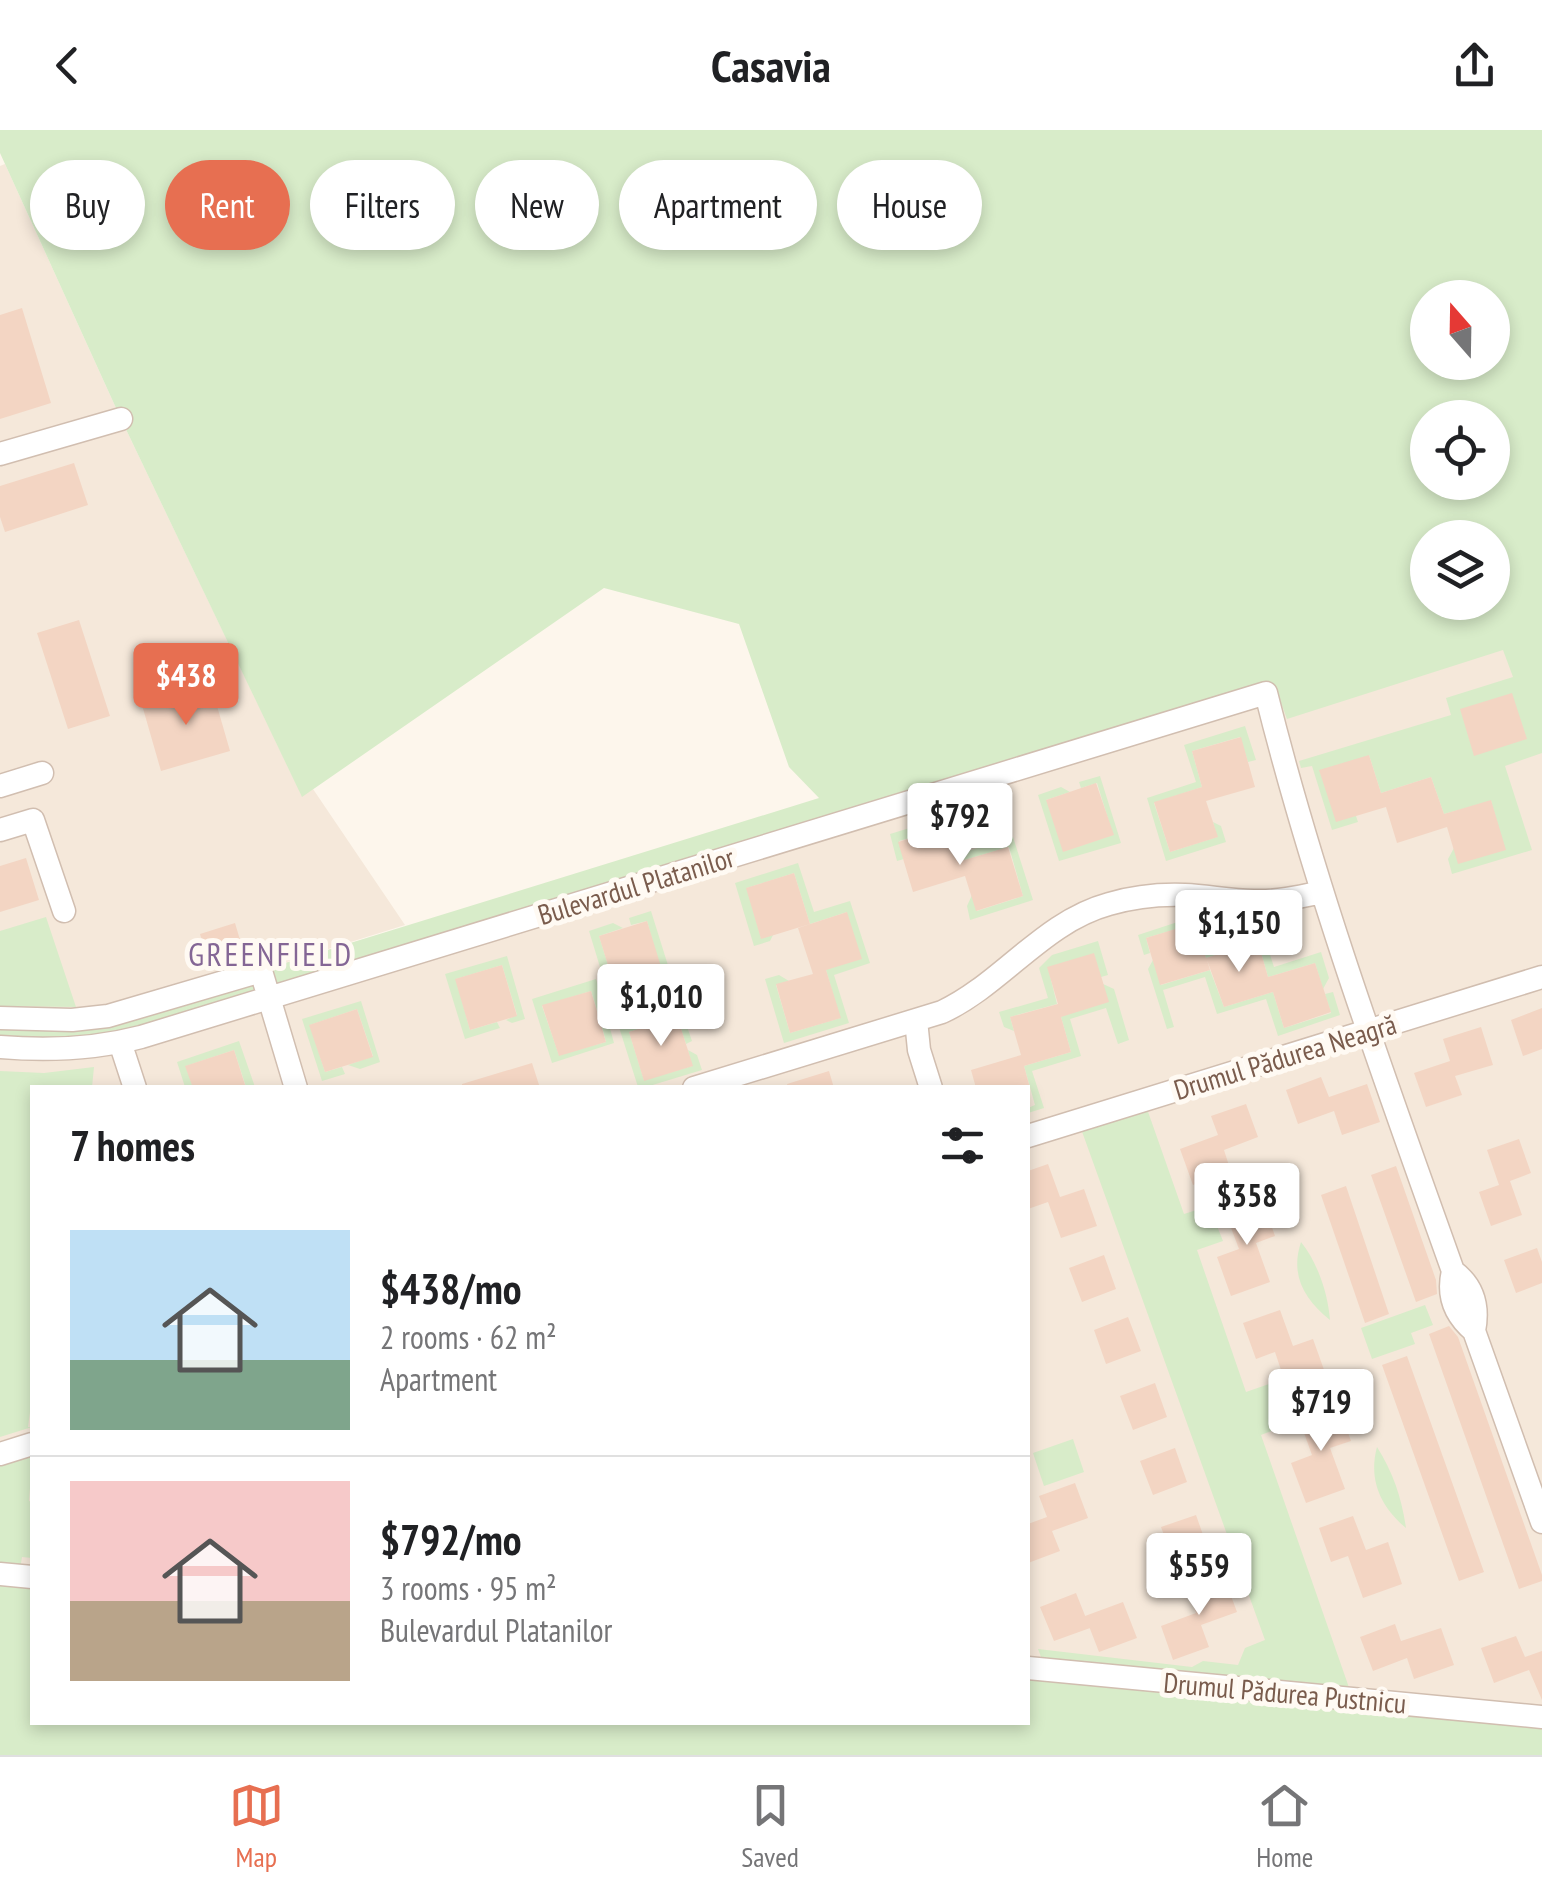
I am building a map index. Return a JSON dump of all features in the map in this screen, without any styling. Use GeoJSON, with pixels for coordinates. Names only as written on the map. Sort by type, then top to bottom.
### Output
{"type":"FeatureCollection","features":[{"type":"Feature","properties":{"kind":"street"},"geometry":{"type":"LineString","coordinates":[[0,454],[121,419]]}},
{"type":"Feature","properties":{"kind":"street","name":"Bulevardul Platanilor"},"geometry":{"type":"LineString","coordinates":[[0,1047],[70,1048],[120,1042],[1266,693],[1322,892]]}},
{"type":"Feature","properties":{"kind":"street"},"geometry":{"type":"LineString","coordinates":[[0,786],[42,773]]}},
{"type":"Feature","properties":{"kind":"street"},"geometry":{"type":"LineString","coordinates":[[0,830],[34,820],[64,911]]}},
{"type":"Feature","properties":{"kind":"street"},"geometry":{"type":"LineString","coordinates":[[704,1085],[942,1012],[990,984],[1047,936],[1108,904],[1169,894],[1261,901],[1322,892],[1452,1271],[1449,1285],[1454,1305],[1474,1331],[1542,1522]]}},
{"type":"Feature","properties":{"kind":"street"},"geometry":{"type":"LineString","coordinates":[[0,1018],[72,1020],[108,1016],[261,971],[295,1085]]}},
{"type":"Feature","properties":{"kind":"street","name":"Drumul Pădurea Neagră"},"geometry":{"type":"LineString","coordinates":[[1030,1135],[1542,978]]}},
{"type":"Feature","properties":{"kind":"street"},"geometry":{"type":"LineString","coordinates":[[916,1020],[919,1050],[930,1085]]}},
{"type":"Feature","properties":{"kind":"street"},"geometry":{"type":"LineString","coordinates":[[120,1042],[135,1085]]}},
{"type":"Feature","properties":{"kind":"street"},"geometry":{"type":"LineString","coordinates":[[0,1454],[30,1445]]}},
{"type":"Feature","properties":{"kind":"street"},"geometry":{"type":"LineString","coordinates":[[0,1574],[30,1577]]}},
{"type":"Feature","properties":{"kind":"street","name":"Drumul Pădurea Pustnicu"},"geometry":{"type":"LineString","coordinates":[[1030,1664],[1542,1717]]}},
{"type":"Feature","properties":{"kind":"shaded area"},"geometry":{"type":"Polygon","coordinates":[[[5,164],[30,219],[30,250],[44,250],[302,796],[313,789],[405,925],[261,970],[1432,620],[1501,620],[1542,700],[1542,1717],[1030,1668],[1030,1085],[30,1085],[30,1577],[0,1574],[0,166],[5,164]]]}},
{"type":"Feature","properties":{"kind":"green space"},"geometry":{"type":"Polygon","coordinates":[[[0,130],[1542,130],[1542,753],[1505,766],[1532,850],[1452,874],[1448,859],[1454,848],[1505,850],[1491,801],[1444,814],[1431,777],[1381,793],[1369,755],[1358,822],[1332,830],[1312,766],[1301,768],[1299,761],[1451,715],[1446,698],[1513,677],[1503,650],[1287,719],[1276,689],[141,1037],[0,1047],[0,1018],[134,1010],[819,798],[789,767],[739,624],[604,588],[302,797],[44,250],[145,250],[145,160],[30,160],[30,219],[0,153],[0,130]]]}},
{"type":"Feature","properties":{"kind":"green space"},"geometry":{"type":"Polygon","coordinates":[[[1245,726],[1256,760],[1248,762],[1240,737],[1192,751],[1202,787],[1154,803],[1170,852],[1217,837],[1213,822],[1221,826],[1226,842],[1166,861],[1147,798],[1196,782],[1184,745],[1245,726]]]}},
{"type":"Feature","properties":{"kind":"green space"},"geometry":{"type":"Polygon","coordinates":[[[1100,776],[1121,843],[1059,861],[1038,795],[1061,787],[1070,792],[1046,800],[1113,835],[1097,783],[1081,788],[1079,782],[1100,776]]]}},
{"type":"Feature","properties":{"kind":"green space"},"geometry":{"type":"Polygon","coordinates":[[[952,815],[965,852],[1013,837],[1033,900],[970,920],[967,906],[972,895],[977,911],[1023,896],[1009,847],[961,861],[950,826],[899,841],[904,859],[897,861],[890,834],[952,815]]]}},
{"type":"Feature","properties":{"kind":"green space"},"geometry":{"type":"Polygon","coordinates":[[[798,863],[814,912],[850,901],[870,963],[834,975],[849,1023],[784,1043],[765,979],[779,975],[789,981],[776,985],[790,1033],[840,1018],[826,970],[847,912],[810,924],[794,873],[747,888],[761,938],[773,935],[770,941],[754,946],[735,883],[798,863]]]}},
{"type":"Feature","properties":{"kind":"green space"},"geometry":{"type":"Polygon","coordinates":[[[651,911],[671,975],[608,993],[589,931],[613,923],[623,928],[599,936],[614,984],[661,971],[647,921],[631,925],[629,918],[651,911]]]}},
{"type":"Feature","properties":{"kind":"green space"},"geometry":{"type":"Polygon","coordinates":[[[1199,915],[1211,949],[1223,946],[1231,950],[1206,958],[1194,924],[1146,938],[1150,953],[1144,955],[1138,935],[1199,915]]]}},
{"type":"Feature","properties":{"kind":"green space"},"geometry":{"type":"Polygon","coordinates":[[[46,917],[76,1007],[0,1006],[0,931],[46,917]]]}},
{"type":"Feature","properties":{"kind":"green space"},"geometry":{"type":"Polygon","coordinates":[[[1263,933],[1274,967],[1321,952],[1329,978],[1323,989],[1315,963],[1268,977],[1258,942],[1239,947],[1237,941],[1263,933]]]}},
{"type":"Feature","properties":{"kind":"green space"},"geometry":{"type":"Polygon","coordinates":[[[1098,941],[1108,975],[1048,968],[1057,1004],[1010,1017],[1014,1031],[1004,1027],[999,1012],[1048,998],[1039,968],[1052,955],[1098,941]]]}},
{"type":"Feature","properties":{"kind":"green space"},"geometry":{"type":"Polygon","coordinates":[[[507,956],[525,1019],[512,1023],[506,1020],[517,1015],[502,965],[456,979],[470,1030],[497,1022],[500,1028],[465,1039],[445,974],[507,956]]]}},
{"type":"Feature","properties":{"kind":"green space"},"geometry":{"type":"Polygon","coordinates":[[[1153,960],[1161,985],[1210,970],[1224,1007],[1273,992],[1284,1028],[1331,1013],[1325,994],[1333,992],[1340,1015],[1278,1036],[1266,999],[1217,1014],[1205,977],[1163,990],[1174,1027],[1167,1029],[1148,969],[1153,960]]]}},
{"type":"Feature","properties":{"kind":"green space"},"geometry":{"type":"Polygon","coordinates":[[[596,979],[603,1003],[598,1013],[591,991],[542,1006],[559,1055],[606,1042],[601,1023],[608,1021],[614,1043],[552,1063],[532,999],[596,979]]]}},
{"type":"Feature","properties":{"kind":"green space"},"geometry":{"type":"Polygon","coordinates":[[[1103,984],[1114,989],[1129,1040],[1118,1044],[1106,1008],[1070,1019],[1081,1056],[1032,1071],[1044,1108],[1030,1112],[1035,1105],[1024,1066],[1071,1052],[1061,1017],[1103,984]]]}},
{"type":"Feature","properties":{"kind":"green space"},"geometry":{"type":"Polygon","coordinates":[[[361,1001],[380,1062],[360,1069],[348,1065],[373,1056],[357,1009],[310,1025],[325,1072],[342,1067],[345,1074],[322,1081],[302,1019],[361,1001]]]}},
{"type":"Feature","properties":{"kind":"green space"},"geometry":{"type":"Polygon","coordinates":[[[680,1006],[692,1041],[686,1044],[677,1017],[629,1032],[644,1080],[692,1066],[688,1050],[697,1055],[702,1070],[653,1085],[637,1085],[618,1024],[680,1006]]]}},
{"type":"Feature","properties":{"kind":"green space"},"geometry":{"type":"Polygon","coordinates":[[[239,1041],[254,1085],[245,1085],[234,1050],[186,1066],[192,1085],[184,1085],[177,1062],[239,1041]]]}},
{"type":"Feature","properties":{"kind":"green space"},"geometry":{"type":"Polygon","coordinates":[[[94,1067],[92,1085],[30,1085],[30,1428],[0,1437],[0,1071],[44,1073],[94,1067]]]}},
{"type":"Feature","properties":{"kind":"green space"},"geometry":{"type":"Polygon","coordinates":[[[1146,1106],[1184,1214],[1209,1206],[1223,1241],[1197,1250],[1246,1392],[1269,1384],[1284,1426],[1261,1435],[1353,1699],[1542,1717],[1542,1755],[0,1755],[0,1454],[28,1445],[30,1558],[22,1557],[19,1575],[30,1577],[30,1725],[1030,1725],[1030,1669],[1046,1670],[1038,1649],[1192,1667],[1203,1661],[1238,1665],[1245,1648],[1265,1640],[1080,1126],[1146,1106]]]}},
{"type":"Feature","properties":{"kind":"green space"},"geometry":{"type":"Polygon","coordinates":[[[1301,1242],[1321,1279],[1330,1320],[1306,1295],[1298,1276],[1301,1242]]]}},
{"type":"Feature","properties":{"kind":"green space"},"geometry":{"type":"Polygon","coordinates":[[[1425,1305],[1433,1325],[1411,1333],[1415,1344],[1372,1359],[1361,1328],[1425,1305]]]}},
{"type":"Feature","properties":{"kind":"green space"},"geometry":{"type":"Polygon","coordinates":[[[1073,1439],[1084,1472],[1044,1486],[1033,1453],[1073,1439]]]}},
{"type":"Feature","properties":{"kind":"green space"},"geometry":{"type":"Polygon","coordinates":[[[1377,1447],[1396,1486],[1406,1528],[1379,1492],[1374,1471],[1377,1447]]]}},
{"type":"Feature","properties":{"kind":"building"},"geometry":{"type":"Polygon","coordinates":[[[22,308],[51,403],[0,419],[0,315],[22,308]]]}},
{"type":"Feature","properties":{"kind":"building"},"geometry":{"type":"Polygon","coordinates":[[[74,463],[88,505],[5,532],[0,517],[0,486],[74,463]]]}},
{"type":"Feature","properties":{"kind":"building"},"geometry":{"type":"Polygon","coordinates":[[[79,620],[110,716],[68,729],[37,633],[79,620]]]}},
{"type":"Feature","properties":{"kind":"building"},"geometry":{"type":"Polygon","coordinates":[[[211,685],[230,751],[161,771],[142,705],[211,685]]]}},
{"type":"Feature","properties":{"kind":"building"},"geometry":{"type":"Polygon","coordinates":[[[1512,693],[1527,739],[1474,756],[1460,709],[1512,693]]]}},
{"type":"Feature","properties":{"kind":"building"},"geometry":{"type":"Polygon","coordinates":[[[1241,737],[1255,787],[1206,801],[1218,837],[1170,852],[1154,802],[1202,787],[1192,751],[1241,737]]]}},
{"type":"Feature","properties":{"kind":"building"},"geometry":{"type":"Polygon","coordinates":[[[1369,755],[1381,793],[1431,777],[1444,814],[1491,800],[1506,850],[1458,864],[1447,827],[1397,843],[1386,807],[1336,822],[1319,770],[1369,755]]]}},
{"type":"Feature","properties":{"kind":"building"},"geometry":{"type":"Polygon","coordinates":[[[1096,783],[1114,835],[1063,852],[1046,800],[1096,783]]]}},
{"type":"Feature","properties":{"kind":"building"},"geometry":{"type":"Polygon","coordinates":[[[950,826],[961,861],[1008,847],[1023,896],[976,911],[965,876],[913,892],[898,842],[950,826]]]}},
{"type":"Feature","properties":{"kind":"building"},"geometry":{"type":"Polygon","coordinates":[[[26,858],[39,900],[0,912],[0,866],[26,858]]]}},
{"type":"Feature","properties":{"kind":"building"},"geometry":{"type":"Polygon","coordinates":[[[794,873],[810,924],[761,939],[746,888],[794,873]]]}},
{"type":"Feature","properties":{"kind":"building"},"geometry":{"type":"Polygon","coordinates":[[[847,912],[862,959],[826,970],[841,1018],[790,1033],[776,984],[813,974],[798,928],[847,912]]]}},
{"type":"Feature","properties":{"kind":"building"},"geometry":{"type":"Polygon","coordinates":[[[647,921],[662,970],[614,985],[599,936],[647,921]]]}},
{"type":"Feature","properties":{"kind":"building"},"geometry":{"type":"Polygon","coordinates":[[[235,923],[246,960],[211,970],[200,934],[235,923]]]}},
{"type":"Feature","properties":{"kind":"building"},"geometry":{"type":"Polygon","coordinates":[[[1195,923],[1206,958],[1258,942],[1268,977],[1315,963],[1331,1012],[1284,1028],[1273,992],[1224,1007],[1207,960],[1210,970],[1160,985],[1146,938],[1195,923]]]}},
{"type":"Feature","properties":{"kind":"building"},"geometry":{"type":"Polygon","coordinates":[[[1094,953],[1109,1002],[1061,1017],[1071,1052],[1024,1066],[1029,1085],[975,1085],[971,1070],[1021,1055],[1010,1017],[1058,1004],[1047,967],[1094,953]]]}},
{"type":"Feature","properties":{"kind":"building"},"geometry":{"type":"Polygon","coordinates":[[[502,965],[517,1016],[470,1030],[455,979],[502,965]]]}},
{"type":"Feature","properties":{"kind":"building"},"geometry":{"type":"Polygon","coordinates":[[[591,991],[606,1042],[559,1056],[542,1005],[591,991]]]}},
{"type":"Feature","properties":{"kind":"building"},"geometry":{"type":"Polygon","coordinates":[[[1542,1008],[1542,1049],[1523,1056],[1511,1020],[1542,1008]]]}},
{"type":"Feature","properties":{"kind":"building"},"geometry":{"type":"Polygon","coordinates":[[[357,1009],[373,1057],[325,1072],[309,1025],[357,1009]]]}},
{"type":"Feature","properties":{"kind":"building"},"geometry":{"type":"Polygon","coordinates":[[[677,1016],[693,1066],[644,1081],[629,1032],[677,1016]]]}},
{"type":"Feature","properties":{"kind":"building"},"geometry":{"type":"Polygon","coordinates":[[[1481,1027],[1493,1065],[1455,1076],[1462,1095],[1426,1107],[1414,1073],[1450,1061],[1443,1039],[1481,1027]]]}},
{"type":"Feature","properties":{"kind":"building"},"geometry":{"type":"Polygon","coordinates":[[[234,1050],[245,1085],[192,1085],[185,1066],[234,1050]]]}},
{"type":"Feature","properties":{"kind":"building"},"geometry":{"type":"Polygon","coordinates":[[[532,1063],[539,1085],[462,1085],[532,1063]]]}},
{"type":"Feature","properties":{"kind":"building"},"geometry":{"type":"Polygon","coordinates":[[[829,1071],[833,1085],[787,1085],[829,1071]]]}},
{"type":"Feature","properties":{"kind":"building"},"geometry":{"type":"Polygon","coordinates":[[[1321,1077],[1329,1097],[1367,1084],[1380,1122],[1342,1135],[1334,1111],[1298,1124],[1286,1090],[1321,1077]]]}},
{"type":"Feature","properties":{"kind":"building"},"geometry":{"type":"Polygon","coordinates":[[[1246,1104],[1258,1137],[1224,1150],[1231,1172],[1193,1185],[1180,1149],[1218,1135],[1211,1116],[1246,1104]]]}},
{"type":"Feature","properties":{"kind":"building"},"geometry":{"type":"Polygon","coordinates":[[[1519,1139],[1531,1173],[1510,1181],[1522,1215],[1491,1226],[1479,1192],[1499,1185],[1487,1150],[1519,1139]]]}},
{"type":"Feature","properties":{"kind":"building"},"geometry":{"type":"Polygon","coordinates":[[[1048,1164],[1060,1197],[1084,1189],[1097,1226],[1061,1238],[1048,1202],[1030,1208],[1030,1170],[1048,1164]]]}},
{"type":"Feature","properties":{"kind":"building"},"geometry":{"type":"Polygon","coordinates":[[[1396,1166],[1436,1280],[1437,1294],[1416,1302],[1371,1175],[1396,1166]]]}},
{"type":"Feature","properties":{"kind":"building"},"geometry":{"type":"Polygon","coordinates":[[[1346,1186],[1389,1314],[1365,1323],[1321,1195],[1346,1186]]]}},
{"type":"Feature","properties":{"kind":"building"},"geometry":{"type":"Polygon","coordinates":[[[1262,1199],[1275,1236],[1256,1243],[1270,1282],[1231,1296],[1217,1257],[1239,1249],[1225,1212],[1262,1199]]]}},
{"type":"Feature","properties":{"kind":"building"},"geometry":{"type":"Polygon","coordinates":[[[1537,1248],[1542,1283],[1516,1293],[1504,1260],[1537,1248]]]}},
{"type":"Feature","properties":{"kind":"building"},"geometry":{"type":"Polygon","coordinates":[[[1104,1255],[1116,1289],[1082,1302],[1069,1268],[1104,1255]]]}},
{"type":"Feature","properties":{"kind":"building"},"geometry":{"type":"Polygon","coordinates":[[[1280,1310],[1293,1346],[1313,1339],[1328,1381],[1289,1394],[1275,1352],[1256,1359],[1243,1323],[1280,1310]]]}},
{"type":"Feature","properties":{"kind":"building"},"geometry":{"type":"Polygon","coordinates":[[[1128,1317],[1141,1351],[1106,1364],[1094,1330],[1128,1317]]]}},
{"type":"Feature","properties":{"kind":"building"},"geometry":{"type":"Polygon","coordinates":[[[1449,1326],[1458,1337],[1542,1575],[1542,1581],[1519,1589],[1429,1334],[1449,1326]]]}},
{"type":"Feature","properties":{"kind":"building"},"geometry":{"type":"Polygon","coordinates":[[[1407,1356],[1484,1572],[1459,1581],[1382,1365],[1407,1356]]]}},
{"type":"Feature","properties":{"kind":"building"},"geometry":{"type":"Polygon","coordinates":[[[1155,1383],[1167,1417],[1133,1430],[1120,1396],[1155,1383]]]}},
{"type":"Feature","properties":{"kind":"building"},"geometry":{"type":"Polygon","coordinates":[[[1338,1405],[1351,1441],[1330,1448],[1345,1489],[1306,1503],[1291,1463],[1312,1455],[1299,1419],[1338,1405]]]}},
{"type":"Feature","properties":{"kind":"building"},"geometry":{"type":"Polygon","coordinates":[[[1175,1448],[1187,1482],[1153,1495],[1140,1461],[1175,1448]]]}},
{"type":"Feature","properties":{"kind":"building"},"geometry":{"type":"Polygon","coordinates":[[[1075,1483],[1088,1518],[1052,1531],[1060,1551],[1030,1562],[1030,1523],[1047,1517],[1039,1496],[1075,1483]]]}},
{"type":"Feature","properties":{"kind":"building"},"geometry":{"type":"Polygon","coordinates":[[[1196,1515],[1208,1549],[1174,1562],[1161,1527],[1196,1515]]]}},
{"type":"Feature","properties":{"kind":"building"},"geometry":{"type":"Polygon","coordinates":[[[1353,1516],[1366,1550],[1388,1542],[1402,1584],[1363,1598],[1348,1556],[1331,1562],[1319,1528],[1353,1516]]]}},
{"type":"Feature","properties":{"kind":"building"},"geometry":{"type":"Polygon","coordinates":[[[1224,1577],[1237,1612],[1201,1625],[1209,1647],[1173,1660],[1161,1626],[1196,1613],[1188,1590],[1224,1577]]]}},
{"type":"Feature","properties":{"kind":"building"},"geometry":{"type":"Polygon","coordinates":[[[1076,1593],[1090,1628],[1054,1641],[1040,1607],[1076,1593]]]}},
{"type":"Feature","properties":{"kind":"building"},"geometry":{"type":"Polygon","coordinates":[[[1123,1602],[1137,1638],[1099,1652],[1085,1616],[1123,1602]]]}},
{"type":"Feature","properties":{"kind":"building"},"geometry":{"type":"Polygon","coordinates":[[[1395,1624],[1401,1641],[1441,1628],[1454,1665],[1414,1679],[1407,1658],[1373,1671],[1360,1637],[1395,1624]]]}},
{"type":"Feature","properties":{"kind":"building"},"geometry":{"type":"Polygon","coordinates":[[[1516,1636],[1525,1657],[1542,1651],[1542,1700],[1529,1670],[1494,1683],[1481,1648],[1516,1636]]]}},
{"type":"Feature","properties":{"kind":"district","name":"GREENFIELD"},"geometry":{"type":"Point","coordinates":[271,955]}}]}
